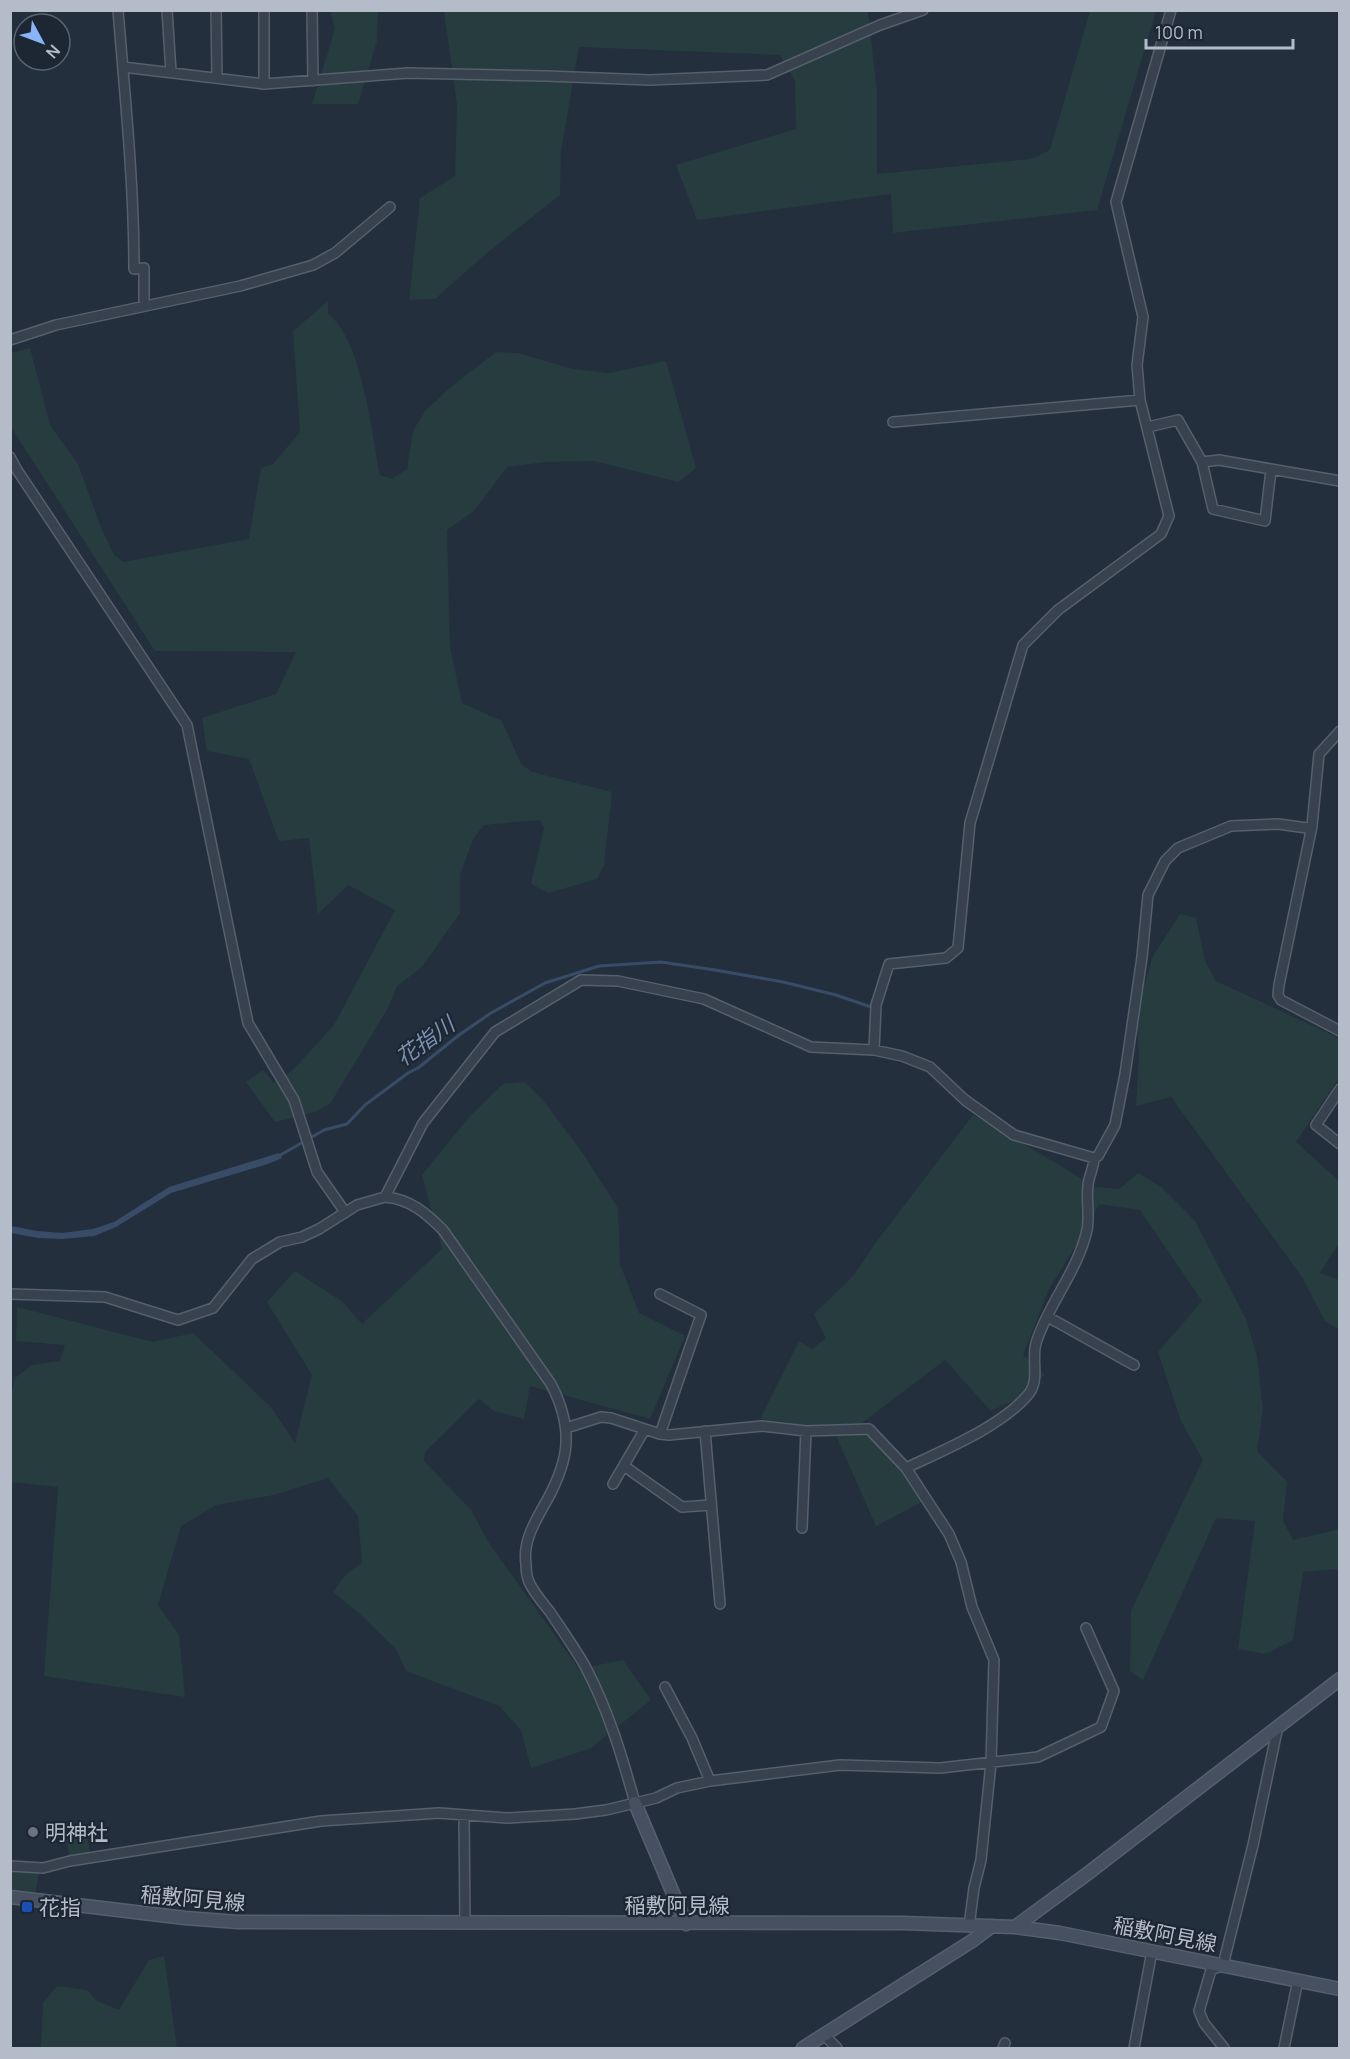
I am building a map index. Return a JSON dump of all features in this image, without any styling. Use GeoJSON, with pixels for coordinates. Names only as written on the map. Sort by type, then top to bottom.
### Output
{"type":"FeatureCollection","features":[{"type":"Feature","properties":{"kind":"main road"},"geometry":{"type":"LineString","coordinates":[[1015,1928],[1340,1679]]}},
{"type":"Feature","properties":{"kind":"main road"},"geometry":{"type":"LineString","coordinates":[[635,1803],[686,1924]]}},
{"type":"Feature","properties":{"kind":"main road","name":"稲敷阿見線"},"geometry":{"type":"LineString","coordinates":[[10,1898],[238,1922],[903,1923],[992,1926],[1060,1934],[1340,1989]]}},
{"type":"Feature","properties":{"kind":"main road"},"geometry":{"type":"LineString","coordinates":[[803,2049],[992,1926]]}},
{"type":"Feature","properties":{"kind":"street"},"geometry":{"type":"LineString","coordinates":[[118,10],[134,223],[134,269],[144,268],[144,305]]}},
{"type":"Feature","properties":{"kind":"street"},"geometry":{"type":"LineString","coordinates":[[167,10],[171,72]]}},
{"type":"Feature","properties":{"kind":"street"},"geometry":{"type":"LineString","coordinates":[[216,10],[217,77]]}},
{"type":"Feature","properties":{"kind":"street"},"geometry":{"type":"LineString","coordinates":[[264,10],[264,84]]}},
{"type":"Feature","properties":{"kind":"street"},"geometry":{"type":"LineString","coordinates":[[312,10],[313,81]]}},
{"type":"Feature","properties":{"kind":"street"},"geometry":{"type":"LineString","coordinates":[[123,67],[264,84],[408,73],[650,80],[767,75],[880,25],[923,10]]}},
{"type":"Feature","properties":{"kind":"street"},"geometry":{"type":"LineString","coordinates":[[874,1050],[876,1005],[889,964],[946,958],[958,948],[970,823],[1023,645],[1058,610],[1161,534],[1169,516],[1140,400],[1137,365],[1143,317],[1116,202],[1171,10]]}},
{"type":"Feature","properties":{"kind":"street"},"geometry":{"type":"LineString","coordinates":[[10,340],[56,325],[240,286],[313,265],[335,253],[390,207]]}},
{"type":"Feature","properties":{"kind":"street"},"geometry":{"type":"LineString","coordinates":[[893,422],[1140,400]]}},
{"type":"Feature","properties":{"kind":"street"},"geometry":{"type":"LineString","coordinates":[[1148,428],[1178,420],[1202,462],[1213,509],[1265,521],[1271,470]]}},
{"type":"Feature","properties":{"kind":"street"},"geometry":{"type":"LineString","coordinates":[[10,457],[187,724],[248,1023],[294,1100],[317,1172],[345,1212]]}},
{"type":"Feature","properties":{"kind":"street"},"geometry":{"type":"LineString","coordinates":[[1202,462],[1219,460],[1340,481]]}},
{"type":"Feature","properties":{"kind":"street"},"geometry":{"type":"LineString","coordinates":[[1340,731],[1318,754],[1312,826],[1278,995],[1281,1000],[1340,1031]]}},
{"type":"Feature","properties":{"kind":"street"},"geometry":{"type":"LineString","coordinates":[[906,1468],[952,1446],[1010,1412],[1033,1389],[1035,1350],[1087,1232],[1089,1216],[1087,1187],[1094,1158],[1098,1156],[1115,1125],[1142,957],[1148,895],[1165,861],[1178,848],[1231,826],[1278,824],[1312,826]]}},
{"type":"Feature","properties":{"kind":"street"},"geometry":{"type":"LineString","coordinates":[[385,1197],[423,1123],[495,1032],[581,980],[618,981],[704,999],[811,1047],[874,1050],[902,1056],[930,1068],[965,1100],[1014,1135],[1094,1158]]}},
{"type":"Feature","properties":{"kind":"street"},"geometry":{"type":"LineString","coordinates":[[1340,1089],[1316,1125],[1340,1144]]}},
{"type":"Feature","properties":{"kind":"street"},"geometry":{"type":"LineString","coordinates":[[10,1294],[105,1297],[178,1320],[213,1308],[252,1260],[280,1242],[302,1237],[319,1229],[357,1205],[385,1197],[404,1200],[428,1215],[443,1230],[551,1384],[559,1399],[566,1428],[564,1458],[558,1480],[527,1539],[524,1554],[526,1567],[529,1581],[569,1640],[597,1691],[614,1734],[635,1803]]}},
{"type":"Feature","properties":{"kind":"street"},"geometry":{"type":"LineString","coordinates":[[660,1294],[701,1315],[660,1434]]}},
{"type":"Feature","properties":{"kind":"street"},"geometry":{"type":"LineString","coordinates":[[1048,1317],[1134,1365]]}},
{"type":"Feature","properties":{"kind":"street"},"geometry":{"type":"LineString","coordinates":[[566,1428],[601,1417],[611,1418],[660,1434],[762,1426],[806,1431],[869,1429],[906,1468],[949,1534],[961,1562],[972,1607],[994,1660],[991,1763],[981,1860],[974,1888],[969,1926]]}},
{"type":"Feature","properties":{"kind":"street"},"geometry":{"type":"LineString","coordinates":[[613,1484],[645,1429]]}},
{"type":"Feature","properties":{"kind":"street"},"geometry":{"type":"LineString","coordinates":[[705,1431],[720,1604]]}},
{"type":"Feature","properties":{"kind":"street"},"geometry":{"type":"LineString","coordinates":[[802,1528],[806,1431]]}},
{"type":"Feature","properties":{"kind":"street"},"geometry":{"type":"LineString","coordinates":[[624,1466],[682,1507],[711,1505]]}},
{"type":"Feature","properties":{"kind":"street"},"geometry":{"type":"LineString","coordinates":[[10,1866],[43,1868],[70,1861],[321,1821],[439,1813],[507,1818],[575,1814],[606,1810],[656,1798],[677,1788],[710,1781],[840,1765],[940,1768],[1038,1757],[1101,1727],[1114,1691],[1086,1628]]}},
{"type":"Feature","properties":{"kind":"street"},"geometry":{"type":"LineString","coordinates":[[665,1687],[692,1738],[710,1781]]}},
{"type":"Feature","properties":{"kind":"street"},"geometry":{"type":"LineString","coordinates":[[1224,2049],[1204,2023],[1199,2011],[1211,1970],[1223,1965],[1253,1845],[1278,1726]]}},
{"type":"Feature","properties":{"kind":"street"},"geometry":{"type":"LineString","coordinates":[[464,1815],[465,1923]]}},
{"type":"Feature","properties":{"kind":"street"},"geometry":{"type":"LineString","coordinates":[[1134,2049],[1152,1951]]}},
{"type":"Feature","properties":{"kind":"street"},"geometry":{"type":"LineString","coordinates":[[1284,2049],[1298,1980]]}},
{"type":"Feature","properties":{"kind":"street"},"geometry":{"type":"LineString","coordinates":[[824,2035],[837,2049]]}},
{"type":"Feature","properties":{"kind":"green space"},"geometry":{"type":"Polygon","coordinates":[[[330,11],[378,11],[377,41],[358,104],[312,104],[335,29],[330,11]]]}},
{"type":"Feature","properties":{"kind":"green space"},"geometry":{"type":"Polygon","coordinates":[[[444,11],[868,11],[877,92],[877,174],[1031,159],[1050,150],[1090,11],[1156,11],[1097,210],[893,233],[891,194],[697,220],[676,165],[796,129],[795,81],[780,55],[579,47],[561,151],[560,195],[482,257],[435,299],[409,300],[420,198],[455,176],[457,105],[444,11]]]}},
{"type":"Feature","properties":{"kind":"green space"},"geometry":{"type":"Polygon","coordinates":[[[328,301],[328,314],[340,326],[349,344],[364,388],[380,475],[392,479],[407,469],[413,431],[425,411],[452,386],[496,352],[518,353],[573,369],[609,373],[666,361],[696,468],[678,482],[594,461],[546,462],[507,467],[474,511],[447,530],[450,647],[462,703],[502,721],[521,764],[532,772],[612,792],[604,865],[597,879],[548,893],[531,884],[544,828],[540,820],[484,825],[473,839],[460,875],[460,913],[422,967],[397,986],[388,1008],[330,1104],[315,1112],[275,1122],[246,1082],[263,1070],[274,1083],[292,1071],[334,1025],[395,910],[348,885],[318,914],[309,838],[279,841],[249,759],[207,751],[202,718],[276,694],[296,652],[155,651],[11,427],[11,353],[30,348],[50,425],[78,464],[100,525],[114,555],[123,562],[249,539],[261,468],[273,464],[300,432],[293,331],[328,301]]]}},
{"type":"Feature","properties":{"kind":"green space"},"geometry":{"type":"Polygon","coordinates":[[[1180,914],[1196,918],[1205,961],[1216,981],[1339,1038],[1339,1078],[1296,1142],[1339,1181],[1339,1243],[1320,1273],[1339,1280],[1339,1329],[1325,1321],[1302,1277],[1171,1097],[1136,1106],[1139,1053],[1136,1014],[1153,956],[1180,914]]]}},
{"type":"Feature","properties":{"kind":"green space"},"geometry":{"type":"Polygon","coordinates":[[[524,1082],[543,1100],[582,1152],[618,1208],[620,1264],[639,1313],[685,1336],[650,1419],[530,1386],[524,1419],[494,1411],[479,1399],[425,1452],[424,1461],[471,1510],[489,1543],[579,1669],[623,1660],[651,1700],[591,1748],[531,1768],[521,1730],[499,1706],[406,1671],[396,1649],[333,1592],[346,1574],[362,1563],[358,1516],[328,1478],[274,1495],[216,1505],[181,1526],[158,1605],[179,1635],[185,1697],[44,1676],[58,1487],[11,1482],[10,1401],[15,1378],[32,1365],[60,1361],[65,1345],[16,1341],[17,1307],[153,1342],[193,1333],[271,1407],[295,1443],[312,1375],[267,1302],[295,1271],[343,1302],[362,1324],[442,1249],[422,1175],[470,1116],[503,1084],[524,1082]]]}},
{"type":"Feature","properties":{"kind":"green space"},"geometry":{"type":"Polygon","coordinates":[[[973,1115],[1094,1187],[1119,1189],[1138,1173],[1161,1187],[1195,1221],[1246,1319],[1257,1356],[1263,1409],[1257,1451],[1287,1482],[1283,1521],[1293,1540],[1339,1528],[1339,1569],[1303,1572],[1293,1640],[1265,1654],[1238,1649],[1255,1521],[1216,1518],[1143,1680],[1130,1671],[1131,1611],[1203,1460],[1181,1421],[1158,1352],[1202,1301],[1140,1210],[1099,1204],[1049,1289],[1023,1355],[1045,1375],[1015,1400],[991,1411],[945,1360],[862,1423],[926,1500],[876,1526],[833,1429],[760,1419],[799,1341],[812,1349],[826,1338],[814,1314],[854,1275],[877,1241],[973,1115]]]}},
{"type":"Feature","properties":{"kind":"green space"},"geometry":{"type":"Polygon","coordinates":[[[86,1833],[91,1858],[70,1861],[66,1837],[86,1833]]]}},
{"type":"Feature","properties":{"kind":"green space"},"geometry":{"type":"Polygon","coordinates":[[[11,1870],[39,1873],[35,1894],[11,1891],[11,1870]]]}},
{"type":"Feature","properties":{"kind":"green space"},"geometry":{"type":"Polygon","coordinates":[[[164,1956],[177,2048],[41,2048],[43,2003],[57,1986],[87,1990],[97,2001],[119,2010],[149,1960],[164,1956]]]}},
{"type":"Feature","properties":{"kind":"water"},"geometry":{"type":"Polygon","coordinates":[[[279,1153],[282,1158],[268,1164],[171,1193],[116,1227],[94,1236],[63,1239],[38,1238],[11,1233],[11,1226],[62,1233],[93,1229],[114,1222],[169,1187],[279,1153]]]}},
{"type":"Feature","properties":{"kind":"waterway","name":"花指川"},"geometry":{"type":"LineString","coordinates":[[277,1157],[324,1130],[347,1124],[365,1105],[491,1013],[545,983],[599,966],[661,962],[715,970],[783,982],[836,995],[874,1008]]}},
{"type":"Feature","properties":{"kind":"place","name":"明神社"},"geometry":{"type":"Point","coordinates":[33,1832]}},
{"type":"Feature","properties":{"kind":"place","name":"花指"},"geometry":{"type":"Point","coordinates":[27,1907]}}]}
